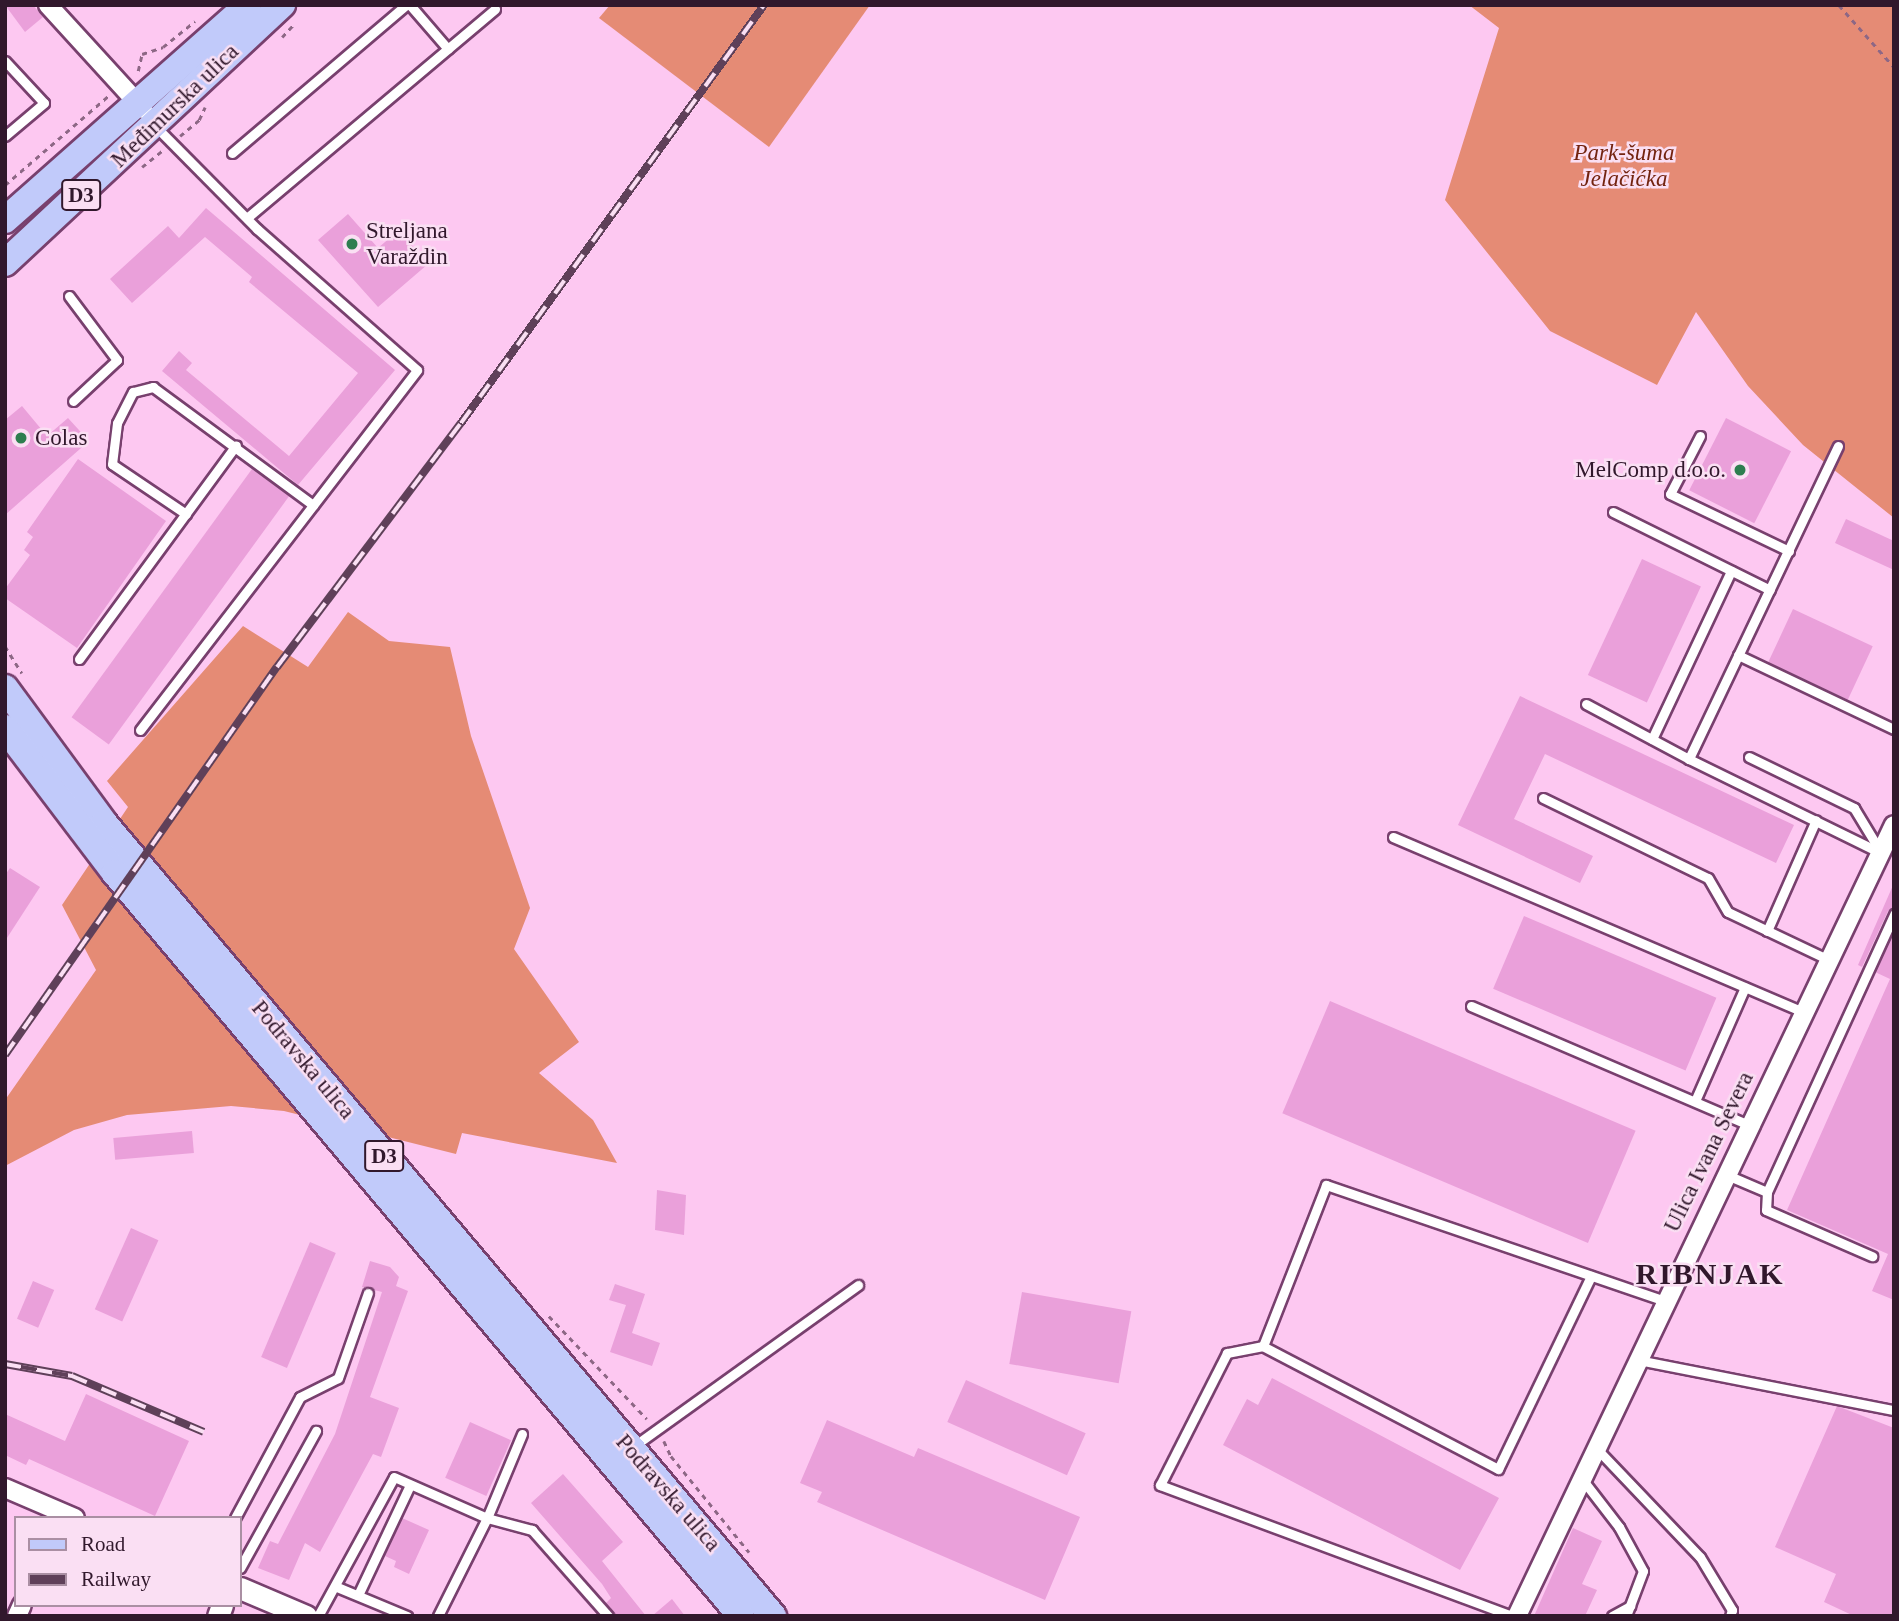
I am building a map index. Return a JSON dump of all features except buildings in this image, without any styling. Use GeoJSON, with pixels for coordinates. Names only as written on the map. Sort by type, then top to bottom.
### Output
{"type":"FeatureCollection","features":[{"type":"Feature","properties":{"kind":"main road","name":"Međimurska ulica"},"geometry":{"type":"LineString","coordinates":[[5,220],[248,5]]}},
{"type":"Feature","properties":{"kind":"main road","name":"Međimurska ulica"},"geometry":{"type":"LineString","coordinates":[[5,262],[156,127],[205,74],[282,5]]}},
{"type":"Feature","properties":{"kind":"main road","name":"Podravska ulica"},"geometry":{"type":"LineString","coordinates":[[5,688],[104,823],[773,1616]]}},
{"type":"Feature","properties":{"kind":"main road","name":"Podravska ulica"},"geometry":{"type":"LineString","coordinates":[[5,728],[115,873],[741,1616]]}},
{"type":"Feature","properties":{"kind":"street"},"geometry":{"type":"LineString","coordinates":[[48,5],[137,102],[156,127]]}},
{"type":"Feature","properties":{"kind":"street","name":"Ulica Ivana Severa"},"geometry":{"type":"LineString","coordinates":[[1515,1616],[1894,826]]}},
{"type":"Feature","properties":{"kind":"street"},"geometry":{"type":"LineString","coordinates":[[5,1488],[67,1516]]}},
{"type":"Feature","properties":{"kind":"street"},"geometry":{"type":"LineString","coordinates":[[242,1589],[306,1616]]}},
{"type":"Feature","properties":{"kind":"lane"},"geometry":{"type":"LineString","coordinates":[[232,153],[408,5],[448,49]]}},
{"type":"Feature","properties":{"kind":"lane"},"geometry":{"type":"LineString","coordinates":[[248,217],[495,9]]}},
{"type":"Feature","properties":{"kind":"lane"},"geometry":{"type":"LineString","coordinates":[[5,61],[44,103],[5,136]]}},
{"type":"Feature","properties":{"kind":"lane"},"geometry":{"type":"LineString","coordinates":[[140,730],[417,369],[183,158],[156,127]]}},
{"type":"Feature","properties":{"kind":"lane"},"geometry":{"type":"LineString","coordinates":[[69,296],[117,360],[73,401]]}},
{"type":"Feature","properties":{"kind":"lane"},"geometry":{"type":"LineString","coordinates":[[186,514],[112,464],[123,404],[133,392],[153,387],[313,505]]}},
{"type":"Feature","properties":{"kind":"lane"},"geometry":{"type":"LineString","coordinates":[[1700,436],[1670,494],[1789,551]]}},
{"type":"Feature","properties":{"kind":"lane"},"geometry":{"type":"LineString","coordinates":[[79,659],[236,446]]}},
{"type":"Feature","properties":{"kind":"lane"},"geometry":{"type":"LineString","coordinates":[[1689,759],[1839,446]]}},
{"type":"Feature","properties":{"kind":"lane"},"geometry":{"type":"LineString","coordinates":[[1613,512],[1770,590]]}},
{"type":"Feature","properties":{"kind":"lane"},"geometry":{"type":"LineString","coordinates":[[1652,739],[1731,571]]}},
{"type":"Feature","properties":{"kind":"lane"},"geometry":{"type":"LineString","coordinates":[[1738,655],[1894,729]]}},
{"type":"Feature","properties":{"kind":"lane"},"geometry":{"type":"LineString","coordinates":[[1586,704],[1689,759],[1881,853]]}},
{"type":"Feature","properties":{"kind":"lane"},"geometry":{"type":"LineString","coordinates":[[1749,757],[1854,808],[1881,853]]}},
{"type":"Feature","properties":{"kind":"lane"},"geometry":{"type":"LineString","coordinates":[[1543,798],[1708,878],[1728,912],[1829,960]]}},
{"type":"Feature","properties":{"kind":"lane"},"geometry":{"type":"LineString","coordinates":[[1767,931],[1816,820]]}},
{"type":"Feature","properties":{"kind":"lane"},"geometry":{"type":"LineString","coordinates":[[1393,837],[1804,1012]]}},
{"type":"Feature","properties":{"kind":"lane"},"geometry":{"type":"LineString","coordinates":[[1872,1256],[1766,1210],[1767,1192],[1894,914]]}},
{"type":"Feature","properties":{"kind":"lane"},"geometry":{"type":"LineString","coordinates":[[1695,1101],[1745,987]]}},
{"type":"Feature","properties":{"kind":"lane"},"geometry":{"type":"LineString","coordinates":[[1471,1006],[1749,1125]]}},
{"type":"Feature","properties":{"kind":"lane"},"geometry":{"type":"LineString","coordinates":[[1725,1175],[1767,1192]]}},
{"type":"Feature","properties":{"kind":"lane"},"geometry":{"type":"LineString","coordinates":[[1263,1346],[1326,1185],[1664,1301]]}},
{"type":"Feature","properties":{"kind":"lane"},"geometry":{"type":"LineString","coordinates":[[1515,1616],[1160,1485],[1227,1353],[1263,1346],[1498,1469],[1591,1276]]}},
{"type":"Feature","properties":{"kind":"lane"},"geometry":{"type":"LineString","coordinates":[[630,1449],[858,1285]]}},
{"type":"Feature","properties":{"kind":"lane"},"geometry":{"type":"LineString","coordinates":[[236,1516],[300,1397],[338,1378],[368,1293]]}},
{"type":"Feature","properties":{"kind":"lane"},"geometry":{"type":"LineString","coordinates":[[1636,1360],[1894,1410]]}},
{"type":"Feature","properties":{"kind":"lane"},"geometry":{"type":"LineString","coordinates":[[242,1564],[316,1431]]}},
{"type":"Feature","properties":{"kind":"lane"},"geometry":{"type":"LineString","coordinates":[[438,1616],[487,1518],[522,1434]]}},
{"type":"Feature","properties":{"kind":"lane"},"geometry":{"type":"LineString","coordinates":[[1595,1448],[1700,1557],[1732,1610],[1730,1616]]}},
{"type":"Feature","properties":{"kind":"lane"},"geometry":{"type":"LineString","coordinates":[[318,1616],[337,1587],[394,1477],[487,1518],[532,1530],[608,1616]]}},
{"type":"Feature","properties":{"kind":"lane"},"geometry":{"type":"LineString","coordinates":[[1581,1478],[1619,1527],[1643,1572],[1628,1611],[1612,1616]]}},
{"type":"Feature","properties":{"kind":"lane"},"geometry":{"type":"LineString","coordinates":[[358,1595],[410,1485]]}},
{"type":"Feature","properties":{"kind":"lane"},"geometry":{"type":"LineString","coordinates":[[337,1587],[407,1616]]}},
{"type":"Feature","properties":{"kind":"path"},"geometry":{"type":"LineString","coordinates":[[1839,5],[1894,67]]}},
{"type":"Feature","properties":{"kind":"path"},"geometry":{"type":"LineString","coordinates":[[138,71],[142,54],[163,47],[204,14]]}},
{"type":"Feature","properties":{"kind":"path"},"geometry":{"type":"LineString","coordinates":[[5,186],[94,107]]}},
{"type":"Feature","properties":{"kind":"green space"},"geometry":{"type":"Polygon","coordinates":[[[610,5],[870,5],[769,147],[599,18],[610,5]]]}},
{"type":"Feature","properties":{"kind":"green space","name":"Park-šuma Jelačićka"},"geometry":{"type":"Polygon","coordinates":[[[1469,5],[1894,5],[1894,518],[1803,445],[1748,386],[1696,312],[1657,385],[1550,331],[1445,200],[1499,28],[1469,5]]]}},
{"type":"Feature","properties":{"kind":"green space"},"geometry":{"type":"Polygon","coordinates":[[[348,612],[389,641],[450,647],[471,736],[530,908],[514,949],[579,1042],[539,1073],[593,1120],[617,1163],[462,1133],[456,1154],[284,1111],[231,1106],[127,1115],[74,1130],[5,1166],[5,1100],[96,970],[62,905],[128,807],[107,781],[243,626],[308,667],[348,612]]]}},
{"type":"Feature","properties":{"kind":"railway"},"geometry":{"type":"LineString","coordinates":[[5,1055],[277,667],[461,423],[764,5]]}},
{"type":"Feature","properties":{"kind":"railway"},"geometry":{"type":"LineString","coordinates":[[5,1364],[72,1376],[204,1432]]}},
{"type":"Feature","properties":{"kind":"place","name":"Streljana Varaždin"},"geometry":{"type":"Point","coordinates":[352,244]}},
{"type":"Feature","properties":{"kind":"place","name":"Colas"},"geometry":{"type":"Point","coordinates":[21,438]}},
{"type":"Feature","properties":{"kind":"place","name":"MelComp d.o.o."},"geometry":{"type":"Point","coordinates":[1740,470]}},
{"type":"Feature","properties":{"kind":"district","name":"RIBNJAK"},"geometry":{"type":"Point","coordinates":[1710,1274]}}]}
